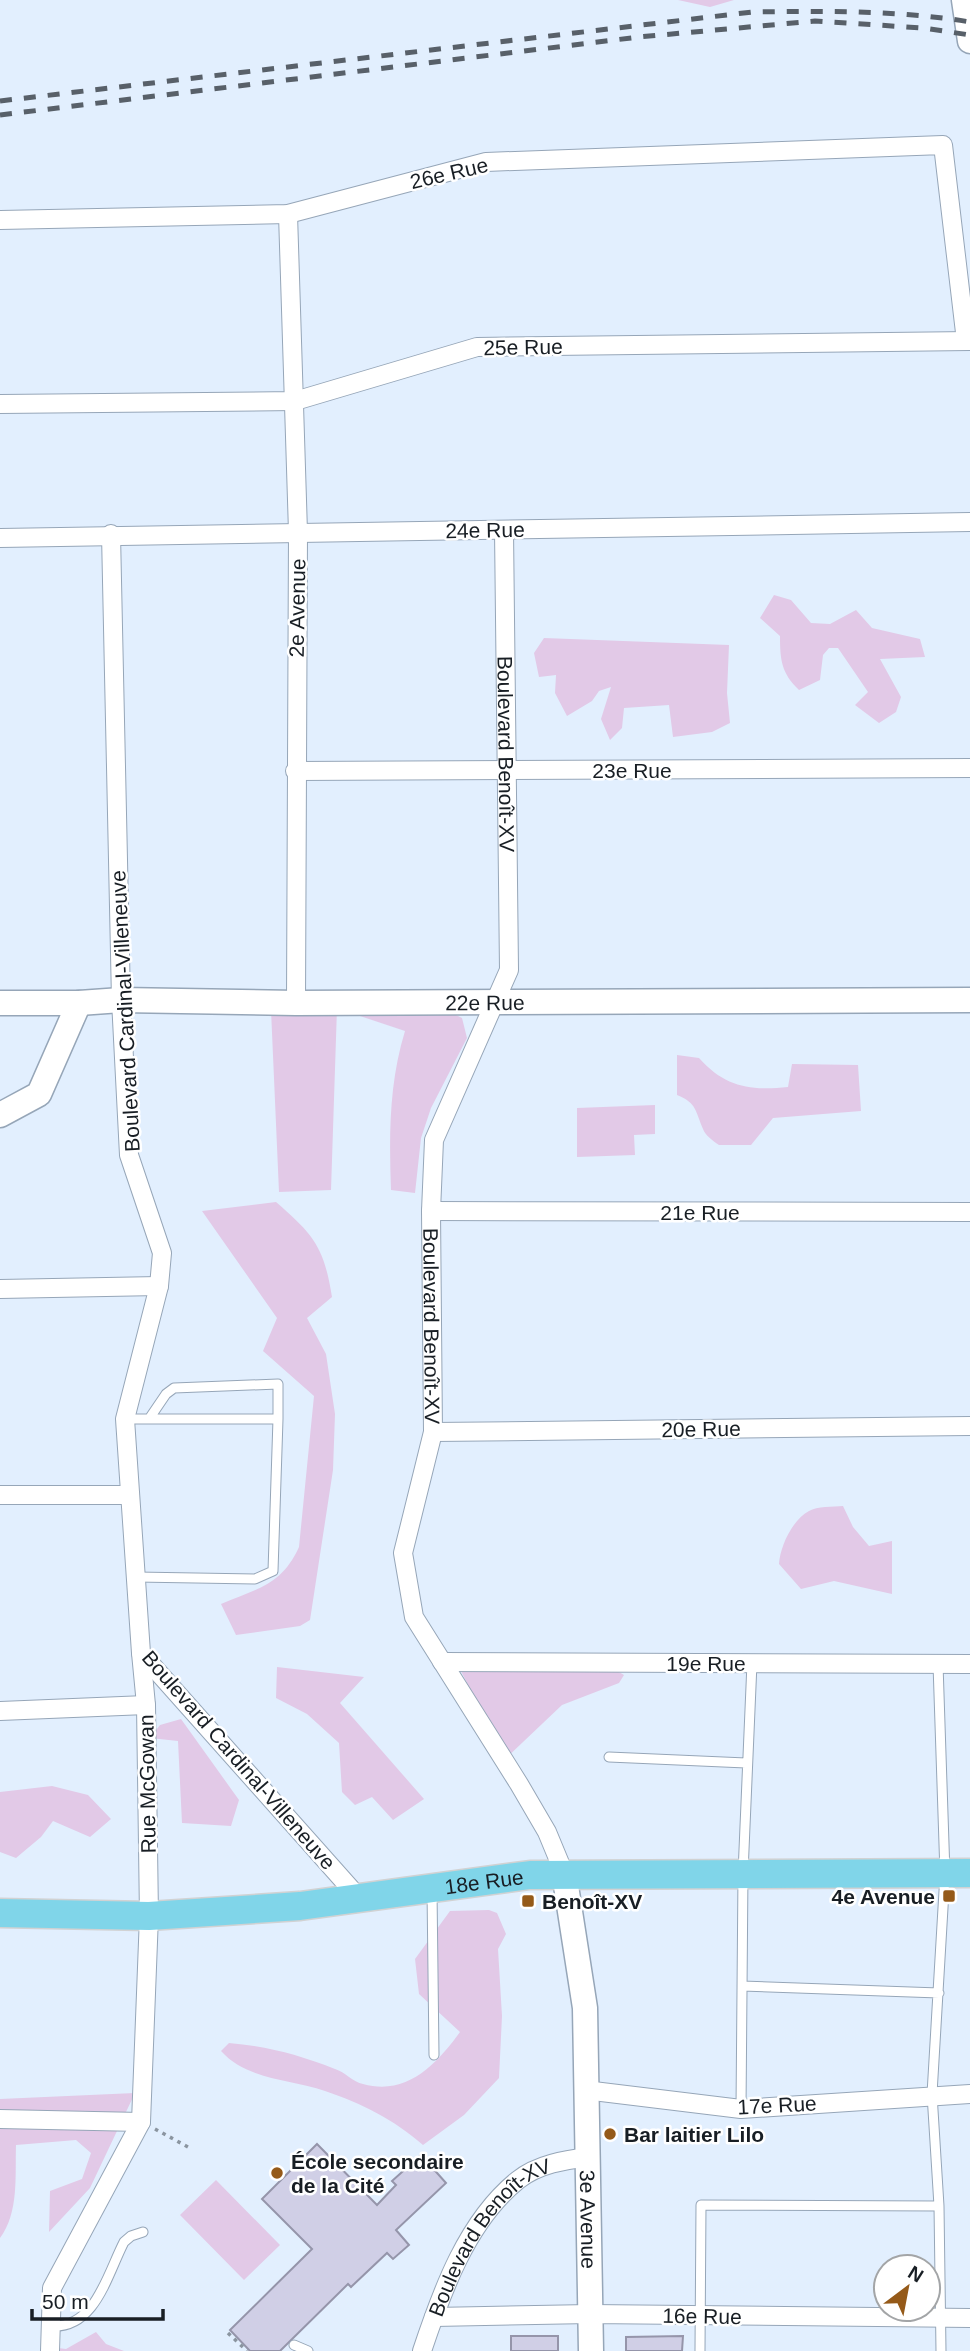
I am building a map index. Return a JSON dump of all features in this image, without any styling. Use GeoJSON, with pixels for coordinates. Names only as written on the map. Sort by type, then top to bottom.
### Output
{"type":"FeatureCollection","features":[{"type":"Feature","properties":{"kind":"main road","name":"18e Rue"},"geometry":{"type":"LineString","coordinates":[[0,1913],[149,1916],[300,1906],[530,1874],[958,1873]]}},
{"type":"Feature","properties":{"kind":"street"},"geometry":{"type":"LineString","coordinates":[[964,0],[970,41]]}},
{"type":"Feature","properties":{"kind":"street","name":"26e Rue"},"geometry":{"type":"LineString","coordinates":[[0,220],[288,214],[486,162],[943,145],[968,341]]}},
{"type":"Feature","properties":{"kind":"street","name":"2e Avenue"},"geometry":{"type":"LineString","coordinates":[[288,214],[298,532],[296,1003]]}},
{"type":"Feature","properties":{"kind":"street","name":"25e Rue"},"geometry":{"type":"LineString","coordinates":[[0,404],[295,401],[477,347],[968,341]]}},
{"type":"Feature","properties":{"kind":"street","name":"24e Rue"},"geometry":{"type":"LineString","coordinates":[[0,538],[111,534],[970,522]]}},
{"type":"Feature","properties":{"kind":"street","name":"Boulevard Benoît-XV"},"geometry":{"type":"LineString","coordinates":[[504,530],[509,970],[434,1140],[431,1211],[433,1432],[403,1553],[414,1618],[519,1784],[547,1832],[564,1873],[585,2008],[584,2090]]}},
{"type":"Feature","properties":{"kind":"street","name":"Boulevard Cardinal-Villeneuve"},"geometry":{"type":"LineString","coordinates":[[111,534],[121,1000],[129,1155],[162,1252],[159,1286],[125,1419],[141,1653],[359,1898]]}},
{"type":"Feature","properties":{"kind":"street","name":"23e Rue"},"geometry":{"type":"LineString","coordinates":[[295,772],[970,768]]}},
{"type":"Feature","properties":{"kind":"street","name":"22e Rue"},"geometry":{"type":"LineString","coordinates":[[0,1003],[121,1000],[296,1003],[970,1000]]}},
{"type":"Feature","properties":{"kind":"street"},"geometry":{"type":"LineString","coordinates":[[0,1115],[39,1094],[79,1003]]}},
{"type":"Feature","properties":{"kind":"street","name":"21e Rue"},"geometry":{"type":"LineString","coordinates":[[431,1211],[970,1212]]}},
{"type":"Feature","properties":{"kind":"street"},"geometry":{"type":"LineString","coordinates":[[0,1289],[159,1286]]}},
{"type":"Feature","properties":{"kind":"street","name":"20e Rue"},"geometry":{"type":"LineString","coordinates":[[433,1432],[970,1426]]}},
{"type":"Feature","properties":{"kind":"street"},"geometry":{"type":"LineString","coordinates":[[0,1495],[130,1495]]}},
{"type":"Feature","properties":{"kind":"street","name":"Rue McGowan"},"geometry":{"type":"LineString","coordinates":[[141,1653],[146,1705],[149,1916]]}},
{"type":"Feature","properties":{"kind":"street","name":"19e Rue"},"geometry":{"type":"LineString","coordinates":[[442,1662],[970,1664]]}},
{"type":"Feature","properties":{"kind":"street"},"geometry":{"type":"LineString","coordinates":[[0,1711],[146,1705]]}},
{"type":"Feature","properties":{"kind":"street"},"geometry":{"type":"LineString","coordinates":[[50,2351],[52,2288],[141,2122],[149,1916]]}},
{"type":"Feature","properties":{"kind":"street","name":"17e Rue"},"geometry":{"type":"LineString","coordinates":[[584,2090],[741,2109],[932,2094],[970,2094]]}},
{"type":"Feature","properties":{"kind":"street","name":"3e Avenue"},"geometry":{"type":"LineString","coordinates":[[584,2090],[589,2157],[591,2351]]}},
{"type":"Feature","properties":{"kind":"street"},"geometry":{"type":"LineString","coordinates":[[0,2119],[141,2122]]}},
{"type":"Feature","properties":{"kind":"street","name":"Boulevard Benoît-XV"},"geometry":{"type":"LineString","coordinates":[[422,2351],[434,2317],[471,2236],[519,2179],[540,2168],[589,2157]]}},
{"type":"Feature","properties":{"kind":"street","name":"16e Rue"},"geometry":{"type":"LineString","coordinates":[[434,2317],[590,2314],[872,2318]]}},
{"type":"Feature","properties":{"kind":"street","name":"16e Rue"},"geometry":{"type":"LineString","coordinates":[[942,2319],[970,2318]]}},
{"type":"Feature","properties":{"kind":"lane"},"geometry":{"type":"LineString","coordinates":[[136,1577],[255,1579],[273,1571],[278,1384],[174,1388],[166,1394],[149,1419]]}},
{"type":"Feature","properties":{"kind":"lane"},"geometry":{"type":"LineString","coordinates":[[125,1419],[278,1419]]}},
{"type":"Feature","properties":{"kind":"lane"},"geometry":{"type":"LineString","coordinates":[[741,2109],[743,1873],[752,1663]]}},
{"type":"Feature","properties":{"kind":"lane"},"geometry":{"type":"LineString","coordinates":[[938,1664],[958,1873],[939,1993],[932,2094],[940,2253]]}},
{"type":"Feature","properties":{"kind":"lane"},"geometry":{"type":"LineString","coordinates":[[609,1757],[746,1763]]}},
{"type":"Feature","properties":{"kind":"lane"},"geometry":{"type":"LineString","coordinates":[[432,1888],[434,2055]]}},
{"type":"Feature","properties":{"kind":"lane"},"geometry":{"type":"LineString","coordinates":[[742,1986],[939,1993]]}},
{"type":"Feature","properties":{"kind":"lane"},"geometry":{"type":"LineString","coordinates":[[699,2351],[701,2205],[939,2206]]}},
{"type":"Feature","properties":{"kind":"lane"},"geometry":{"type":"LineString","coordinates":[[51,2326],[63,2327],[81,2320],[95,2301],[124,2242],[143,2232]]}},
{"type":"Feature","properties":{"kind":"lane"},"geometry":{"type":"LineString","coordinates":[[941,2323],[941,2351]]}},
{"type":"Feature","properties":{"kind":"lane"},"geometry":{"type":"LineString","coordinates":[[294,2345],[308,2351]]}},
{"type":"Feature","properties":{"kind":"path"},"geometry":{"type":"LineString","coordinates":[[141,2122],[188,2147]]}},
{"type":"Feature","properties":{"kind":"path"},"geometry":{"type":"LineString","coordinates":[[228,2333],[247,2351]]}},
{"type":"Feature","properties":{"kind":"shaded area"},"geometry":{"type":"Polygon","coordinates":[[[678,0],[734,0],[710,7],[678,0]]]}},
{"type":"Feature","properties":{"kind":"shaded area"},"geometry":{"type":"Polygon","coordinates":[[[774,595],[791,600],[811,623],[830,624],[856,610],[872,628],[920,639],[925,657],[880,659],[901,697],[896,712],[879,723],[855,705],[868,692],[838,648],[829,648],[823,655],[820,680],[799,690],[788,678],[783,665],[780,636],[760,618],[774,595]]]}},
{"type":"Feature","properties":{"kind":"shaded area"},"geometry":{"type":"Polygon","coordinates":[[[544,638],[729,645],[727,693],[730,723],[712,732],[673,737],[669,705],[624,708],[622,728],[610,740],[601,719],[611,687],[599,691],[592,701],[567,716],[555,693],[556,675],[539,677],[534,653],[544,638]]]}},
{"type":"Feature","properties":{"kind":"shaded area"},"geometry":{"type":"Polygon","coordinates":[[[365,1004],[444,1009],[462,1018],[467,1038],[431,1108],[421,1138],[415,1193],[391,1190],[391,1110],[405,1031],[360,1016],[365,1004]]]}},
{"type":"Feature","properties":{"kind":"shaded area"},"geometry":{"type":"Polygon","coordinates":[[[337,1008],[331,1190],[279,1192],[271,1010],[337,1008]]]}},
{"type":"Feature","properties":{"kind":"shaded area"},"geometry":{"type":"Polygon","coordinates":[[[677,1055],[699,1058],[719,1075],[739,1085],[762,1088],[788,1087],[792,1064],[858,1065],[861,1111],[773,1118],[751,1145],[719,1145],[703,1129],[692,1105],[677,1095],[677,1055]]]}},
{"type":"Feature","properties":{"kind":"shaded area"},"geometry":{"type":"Polygon","coordinates":[[[655,1105],[655,1134],[634,1135],[635,1155],[577,1157],[577,1108],[655,1105]]]}},
{"type":"Feature","properties":{"kind":"shaded area"},"geometry":{"type":"Polygon","coordinates":[[[276,1202],[300,1224],[315,1243],[329,1280],[332,1297],[307,1318],[326,1354],[335,1414],[333,1470],[310,1620],[300,1626],[236,1635],[221,1604],[276,1578],[292,1560],[299,1547],[314,1396],[263,1351],[277,1318],[202,1211],[276,1202]]]}},
{"type":"Feature","properties":{"kind":"shaded area"},"geometry":{"type":"Polygon","coordinates":[[[843,1506],[853,1527],[869,1546],[892,1541],[892,1594],[834,1581],[801,1589],[779,1564],[788,1534],[803,1515],[816,1508],[843,1506]]]}},
{"type":"Feature","properties":{"kind":"shaded area"},"geometry":{"type":"Polygon","coordinates":[[[487,1665],[612,1668],[624,1675],[619,1683],[562,1705],[505,1759],[461,1671],[487,1665]]]}},
{"type":"Feature","properties":{"kind":"shaded area"},"geometry":{"type":"Polygon","coordinates":[[[277,1667],[364,1677],[340,1703],[424,1799],[393,1820],[372,1797],[355,1805],[342,1792],[339,1743],[307,1714],[276,1698],[277,1667]]]}},
{"type":"Feature","properties":{"kind":"shaded area"},"geometry":{"type":"Polygon","coordinates":[[[181,1719],[239,1800],[231,1826],[182,1823],[178,1741],[150,1738],[160,1725],[181,1719]]]}},
{"type":"Feature","properties":{"kind":"shaded area"},"geometry":{"type":"Polygon","coordinates":[[[52,1786],[88,1795],[111,1819],[90,1837],[53,1821],[41,1837],[16,1858],[0,1852],[0,1792],[52,1786]]]}},
{"type":"Feature","properties":{"kind":"shaded area"},"geometry":{"type":"Polygon","coordinates":[[[489,1910],[497,1913],[506,1934],[498,1949],[502,2016],[499,2078],[464,2115],[423,2145],[400,2127],[365,2107],[325,2091],[243,2068],[221,2051],[229,2043],[256,2046],[339,2070],[363,2084],[379,2087],[407,2082],[441,2056],[460,2032],[419,1994],[415,1959],[450,1911],[489,1910]]]}},
{"type":"Feature","properties":{"kind":"shaded area"},"geometry":{"type":"Polygon","coordinates":[[[135,2093],[90,2188],[49,2232],[50,2191],[82,2179],[91,2153],[76,2140],[16,2145],[13,2206],[0,2238],[0,2099],[135,2093]]]}},
{"type":"Feature","properties":{"kind":"shaded area"},"geometry":{"type":"Polygon","coordinates":[[[216,2180],[280,2245],[244,2280],[180,2215],[216,2180]]]}},
{"type":"Feature","properties":{"kind":"shaded area"},"geometry":{"type":"Polygon","coordinates":[[[96,2332],[106,2344],[124,2351],[50,2351],[50,2347],[66,2349],[96,2332]]]}},
{"type":"Feature","properties":{"kind":"building"},"geometry":{"type":"Polygon","coordinates":[[[317,2144],[377,2205],[396,2185],[392,2181],[421,2155],[446,2183],[396,2230],[409,2245],[393,2259],[387,2253],[351,2287],[348,2284],[280,2351],[250,2351],[230,2330],[312,2249],[262,2199],[317,2144]]]}},
{"type":"Feature","properties":{"kind":"building"},"geometry":{"type":"Polygon","coordinates":[[[511,2336],[558,2336],[558,2351],[511,2351],[511,2336]]]}},
{"type":"Feature","properties":{"kind":"building"},"geometry":{"type":"Polygon","coordinates":[[[683,2336],[682,2351],[626,2351],[626,2337],[683,2336]]]}},
{"type":"Feature","properties":{"kind":"railway"},"geometry":{"type":"LineString","coordinates":[[0,101],[752,12],[889,13],[970,22]]}},
{"type":"Feature","properties":{"kind":"railway"},"geometry":{"type":"LineString","coordinates":[[0,115],[639,37],[815,21],[923,28],[970,35]]}},
{"type":"Feature","properties":{"kind":"place","name":"4e Avenue"},"geometry":{"type":"Point","coordinates":[949,1896]}},
{"type":"Feature","properties":{"kind":"place","name":"Benoît-XV"},"geometry":{"type":"Point","coordinates":[528,1901]}},
{"type":"Feature","properties":{"kind":"place","name":"Bar laitier Lilo"},"geometry":{"type":"Point","coordinates":[610,2134]}},
{"type":"Feature","properties":{"kind":"place","name":"École secondaire de la Cité"},"geometry":{"type":"Point","coordinates":[277,2173]}}]}
